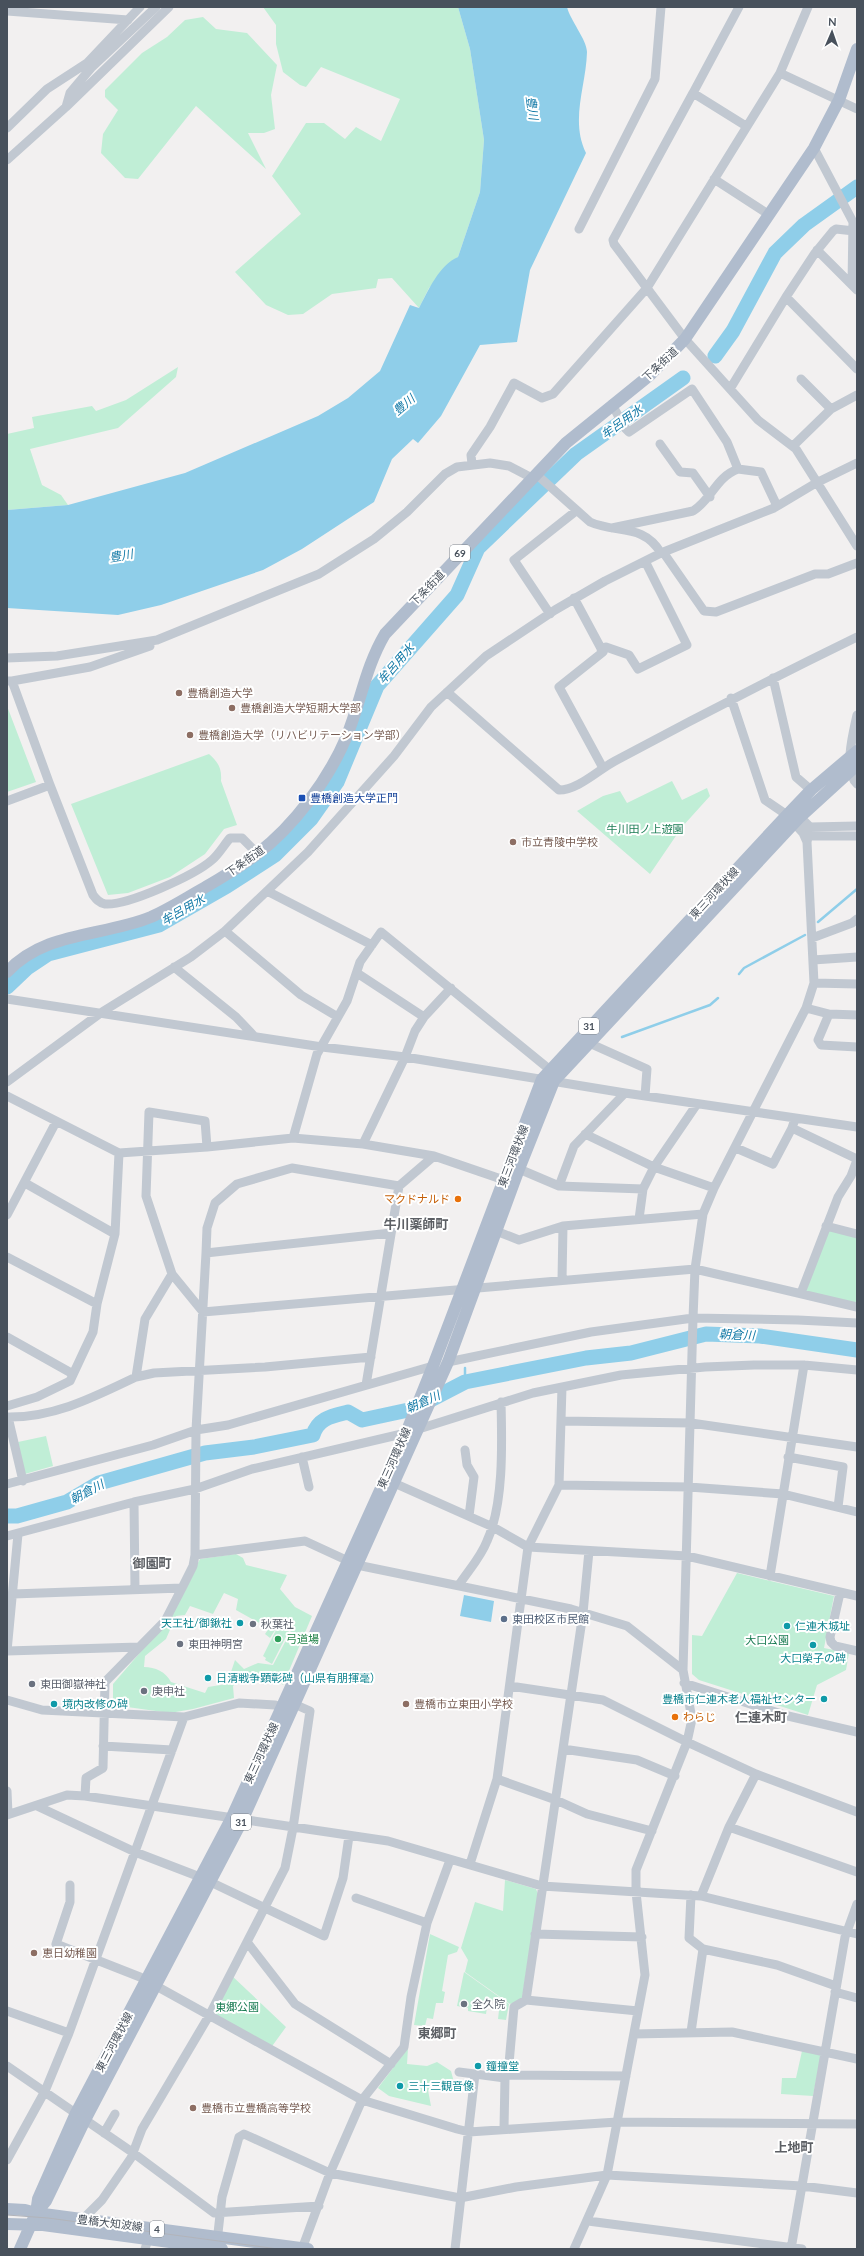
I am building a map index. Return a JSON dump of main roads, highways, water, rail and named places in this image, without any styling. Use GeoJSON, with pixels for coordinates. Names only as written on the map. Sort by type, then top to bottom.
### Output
{"type":"FeatureCollection","features":[{"type":"Feature","properties":{"kind":"main road","name":"下条街道"},"geometry":{"type":"LineString","coordinates":[[7,972],[25,955],[51,943],[132,924],[161,912],[258,854],[283,830],[327,776],[346,738],[366,672],[385,634],[536,477],[566,443],[612,404],[650,375],[685,339],[814,148],[839,100],[857,48]]}},
{"type":"Feature","properties":{"kind":"main road","name":"東三河環状線"},"geometry":{"type":"LineString","coordinates":[[236,1820],[282,1708],[352,1563],[476,1287],[519,1169],[554,1081],[793,819],[811,790],[854,761]]}},
{"type":"Feature","properties":{"kind":"main road","name":"東三河環状線"},"geometry":{"type":"LineString","coordinates":[[439,1367],[462,1290],[546,1074],[793,819],[854,761]]}},
{"type":"Feature","properties":{"kind":"main road","name":"東三河環状線"},"geometry":{"type":"LineString","coordinates":[[20,2249],[36,2213],[38,2199],[236,1820],[294,1704],[352,1563],[394,1483],[414,1426]]}},
{"type":"Feature","properties":{"kind":"main road","name":"豊橋大知波線"},"geometry":{"type":"LineString","coordinates":[[7,2209],[25,2210],[36,2213],[83,2219],[149,2239]]}},
{"type":"Feature","properties":{"kind":"main road","name":"豊橋大知波線"},"geometry":{"type":"LineString","coordinates":[[7,2224],[30,2225],[149,2239],[219,2245],[304,2249]]}},
{"type":"Feature","properties":{"kind":"water","name":"豊川"},"geometry":{"type":"Polygon","coordinates":[[[458,7],[567,7],[571,18],[584,42],[587,52],[579,116],[581,141],[586,153],[530,270],[517,342],[480,345],[441,416],[418,443],[413,439],[392,459],[374,502],[302,549],[263,570],[161,605],[118,615],[7,608],[7,510],[68,505],[185,473],[318,416],[348,398],[380,371],[410,305],[419,308],[440,272],[451,261],[458,257],[480,192],[484,140],[470,49],[458,7]]]}},
{"type":"Feature","properties":{"kind":"water"},"geometry":{"type":"Polygon","coordinates":[[[464,1595],[494,1601],[491,1622],[460,1616],[464,1595]]]}},
{"type":"Feature","properties":{"kind":"waterway","name":"牟呂用水"},"geometry":{"type":"LineString","coordinates":[[715,356],[733,331],[775,253],[804,225],[857,187]]}},
{"type":"Feature","properties":{"kind":"waterway","name":"牟呂用水"},"geometry":{"type":"LineString","coordinates":[[7,987],[27,968],[48,954],[159,925],[227,886],[275,855],[311,819],[337,782],[377,686],[457,595],[478,548],[576,454],[683,378]]}},
{"type":"Feature","properties":{"kind":"waterway"},"geometry":{"type":"LineString","coordinates":[[818,922],[857,889]]}},
{"type":"Feature","properties":{"kind":"waterway"},"geometry":{"type":"LineString","coordinates":[[739,974],[744,968],[805,935]]}},
{"type":"Feature","properties":{"kind":"waterway"},"geometry":{"type":"LineString","coordinates":[[622,1037],[710,1005],[718,998]]}},
{"type":"Feature","properties":{"kind":"waterway","name":"朝倉川"},"geometry":{"type":"LineString","coordinates":[[7,1516],[17,1516],[67,1502],[99,1483],[205,1453],[254,1447],[313,1435],[315,1429],[322,1421],[336,1415],[348,1412],[362,1420],[413,1409],[465,1382],[586,1358],[631,1353],[706,1334],[760,1336],[857,1350]]}},
{"type":"Feature","properties":{"kind":"waterway"},"geometry":{"type":"LineString","coordinates":[[465,1368],[465,1382]]}},
{"type":"Feature","properties":{"kind":"tram line"},"geometry":{"type":"LineString","coordinates":[[7,2215],[48,2218],[278,2249]]}},
{"type":"Feature","properties":{"kind":"place","name":"豊橋創造大学"},"geometry":{"type":"Point","coordinates":[179,693]}},
{"type":"Feature","properties":{"kind":"place","name":"豊橋創造大学短期大学部"},"geometry":{"type":"Point","coordinates":[232,708]}},
{"type":"Feature","properties":{"kind":"place","name":"豊橋創造大学（リハビリテーション学部）"},"geometry":{"type":"Point","coordinates":[190,735]}},
{"type":"Feature","properties":{"kind":"place","name":"豊橋創造大学正門"},"geometry":{"type":"Point","coordinates":[302,798]}},
{"type":"Feature","properties":{"kind":"place","name":"市立青陵中学校"},"geometry":{"type":"Point","coordinates":[513,842]}},
{"type":"Feature","properties":{"kind":"place","name":"マクドナルド"},"geometry":{"type":"Point","coordinates":[458,1199]}},
{"type":"Feature","properties":{"kind":"place","name":"東田校区市民館"},"geometry":{"type":"Point","coordinates":[504,1619]}},
{"type":"Feature","properties":{"kind":"place","name":"天王社/御鍬社"},"geometry":{"type":"Point","coordinates":[240,1623]}},
{"type":"Feature","properties":{"kind":"place","name":"秋葉社"},"geometry":{"type":"Point","coordinates":[253,1624]}},
{"type":"Feature","properties":{"kind":"place","name":"仁連木城址"},"geometry":{"type":"Point","coordinates":[787,1626]}},
{"type":"Feature","properties":{"kind":"place","name":"弓道場"},"geometry":{"type":"Point","coordinates":[278,1639]}},
{"type":"Feature","properties":{"kind":"place","name":"東田神明宮"},"geometry":{"type":"Point","coordinates":[180,1644]}},
{"type":"Feature","properties":{"kind":"place","name":"大口榮子の碑"},"geometry":{"type":"Point","coordinates":[813,1645]}},
{"type":"Feature","properties":{"kind":"place","name":"日清戦争顕彰碑（山県有朋揮毫）"},"geometry":{"type":"Point","coordinates":[208,1678]}},
{"type":"Feature","properties":{"kind":"place","name":"東田御嶽神社"},"geometry":{"type":"Point","coordinates":[32,1684]}},
{"type":"Feature","properties":{"kind":"place","name":"庚申社"},"geometry":{"type":"Point","coordinates":[144,1691]}},
{"type":"Feature","properties":{"kind":"place","name":"豊橋市仁連木老人福祉センター"},"geometry":{"type":"Point","coordinates":[824,1699]}},
{"type":"Feature","properties":{"kind":"place","name":"境内改修の碑"},"geometry":{"type":"Point","coordinates":[54,1704]}},
{"type":"Feature","properties":{"kind":"place","name":"豊橋市立東田小学校"},"geometry":{"type":"Point","coordinates":[406,1704]}},
{"type":"Feature","properties":{"kind":"place","name":"わらじ"},"geometry":{"type":"Point","coordinates":[675,1717]}},
{"type":"Feature","properties":{"kind":"place","name":"恵日幼稚園"},"geometry":{"type":"Point","coordinates":[34,1953]}},
{"type":"Feature","properties":{"kind":"place","name":"全久院"},"geometry":{"type":"Point","coordinates":[464,2004]}},
{"type":"Feature","properties":{"kind":"place","name":"鐘撞堂"},"geometry":{"type":"Point","coordinates":[478,2066]}},
{"type":"Feature","properties":{"kind":"place","name":"三十三観音像"},"geometry":{"type":"Point","coordinates":[400,2086]}},
{"type":"Feature","properties":{"kind":"place","name":"豊橋市立豊橋高等学校"},"geometry":{"type":"Point","coordinates":[193,2108]}},
{"type":"Feature","properties":{"kind":"district","name":"牛川薬師町"},"geometry":{"type":"Point","coordinates":[416,1224]}},
{"type":"Feature","properties":{"kind":"district","name":"御園町"},"geometry":{"type":"Point","coordinates":[152,1563]}},
{"type":"Feature","properties":{"kind":"district","name":"仁連木町"},"geometry":{"type":"Point","coordinates":[761,1717]}},
{"type":"Feature","properties":{"kind":"district","name":"東郷町"},"geometry":{"type":"Point","coordinates":[437,2033]}},
{"type":"Feature","properties":{"kind":"district","name":"上地町"},"geometry":{"type":"Point","coordinates":[794,2147]}},
{"type":"Feature","properties":{"kind":"park label","name":"牛川田ノ上遊園"},"geometry":{"type":"Point","coordinates":[645,829]}},
{"type":"Feature","properties":{"kind":"park label","name":"大口公園"},"geometry":{"type":"Point","coordinates":[767,1640]}},
{"type":"Feature","properties":{"kind":"park label","name":"東郷公園"},"geometry":{"type":"Point","coordinates":[237,2007]}}]}
